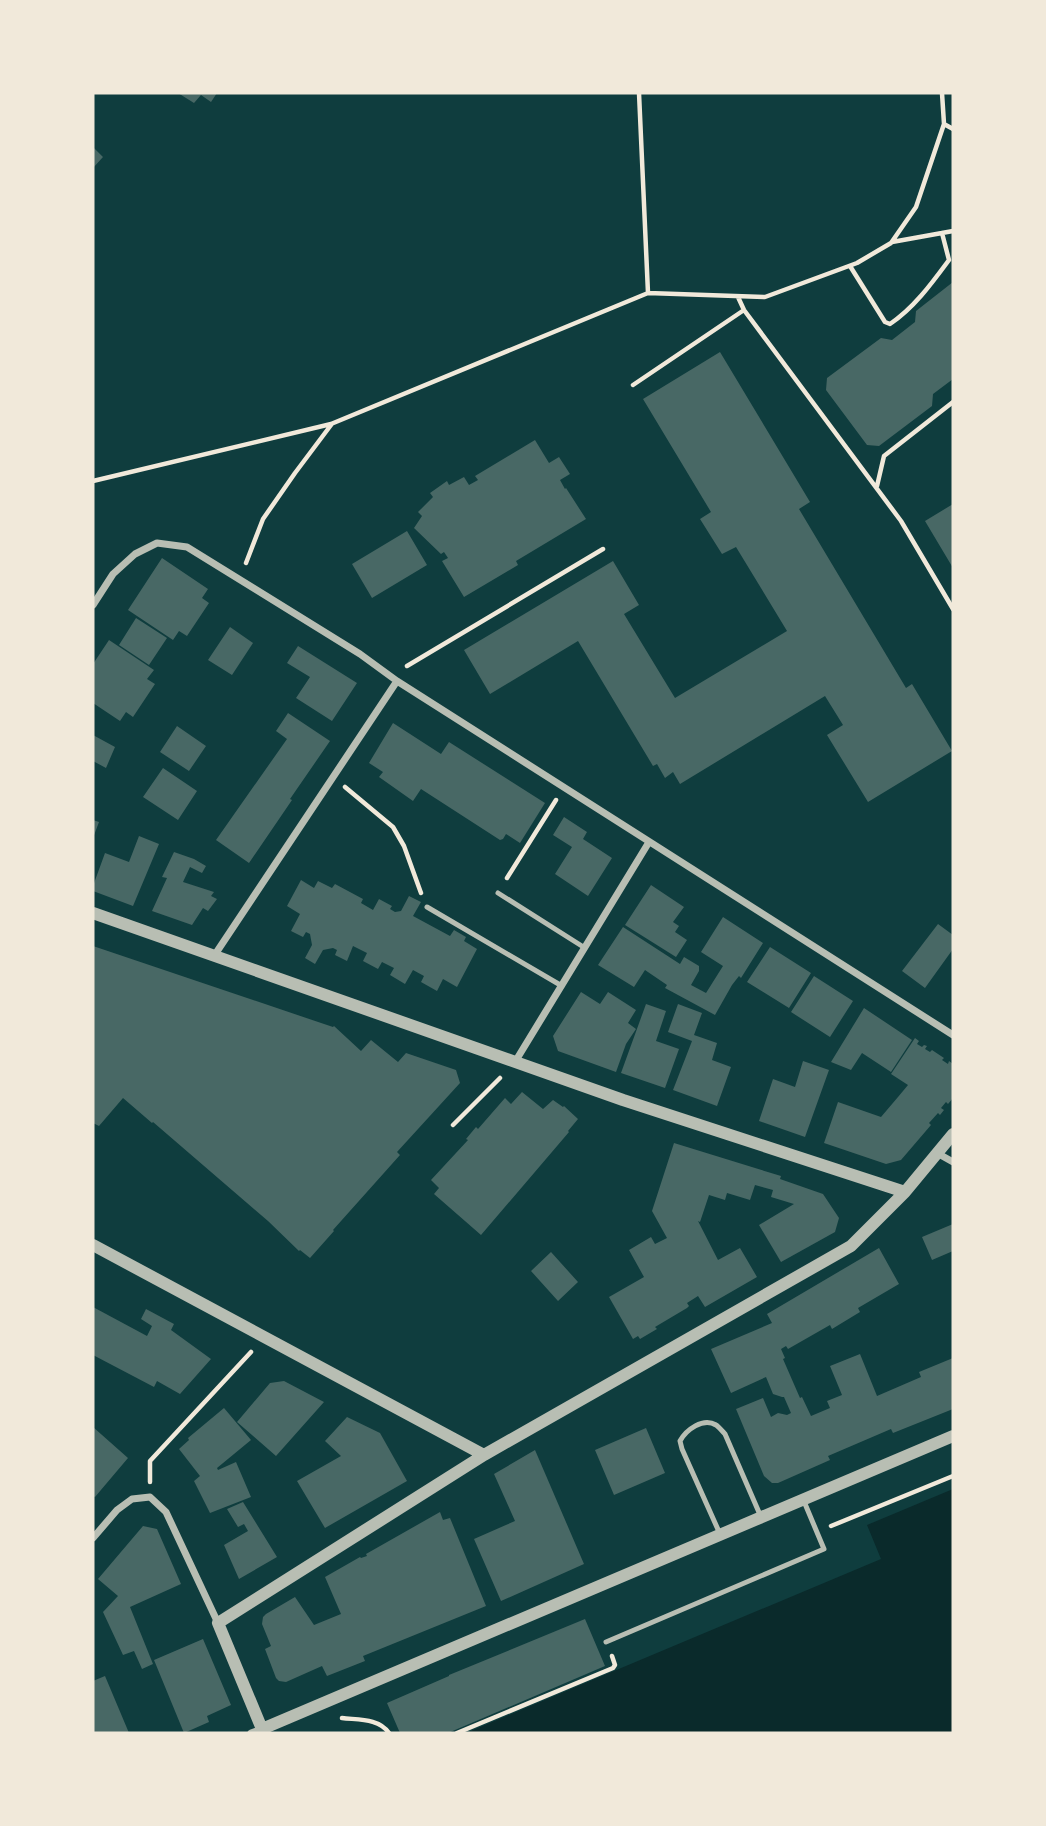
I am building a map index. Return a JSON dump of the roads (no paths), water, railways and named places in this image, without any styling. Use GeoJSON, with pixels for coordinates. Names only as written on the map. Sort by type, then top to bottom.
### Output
{"type":"FeatureCollection","features":[{"type":"Feature","properties":{"kind":"street"},"geometry":{"type":"LineString","coordinates":[[93,606],[113,574],[135,554],[157,543],[187,547],[360,654],[397,681],[953,1035]]}},
{"type":"Feature","properties":{"kind":"street"},"geometry":{"type":"LineString","coordinates":[[214,956],[397,681]]}},
{"type":"Feature","properties":{"kind":"street"},"geometry":{"type":"LineString","coordinates":[[515,1062],[649,842]]}},
{"type":"Feature","properties":{"kind":"street"},"geometry":{"type":"LineString","coordinates":[[93,913],[623,1100],[905,1192]]}},
{"type":"Feature","properties":{"kind":"street"},"geometry":{"type":"LineString","coordinates":[[218,1623],[484,1455],[851,1246],[905,1192],[953,1133]]}},
{"type":"Feature","properties":{"kind":"street"},"geometry":{"type":"LineString","coordinates":[[937,1153],[953,1162]]}},
{"type":"Feature","properties":{"kind":"street"},"geometry":{"type":"LineString","coordinates":[[93,1245],[484,1455]]}},
{"type":"Feature","properties":{"kind":"street"},"geometry":{"type":"LineString","coordinates":[[93,1538],[117,1510],[132,1499],[150,1497],[166,1511],[218,1623],[257,1731],[953,1436]]}},
{"type":"Feature","properties":{"kind":"lane"},"geometry":{"type":"LineString","coordinates":[[498,893],[585,947]]}},
{"type":"Feature","properties":{"kind":"lane"},"geometry":{"type":"LineString","coordinates":[[427,907],[562,986]]}},
{"type":"Feature","properties":{"kind":"lane"},"geometry":{"type":"LineString","coordinates":[[720,1534],[680,1441],[685,1432],[699,1425],[707,1423],[717,1426],[725,1434],[761,1517]]}},
{"type":"Feature","properties":{"kind":"lane"},"geometry":{"type":"LineString","coordinates":[[606,1642],[824,1549],[803,1499]]}},
{"type":"Feature","properties":{"kind":"water"},"geometry":{"type":"Polygon","coordinates":[[[953,1489],[953,1733],[466,1733],[881,1559],[867,1525],[953,1489]]]}}]}
